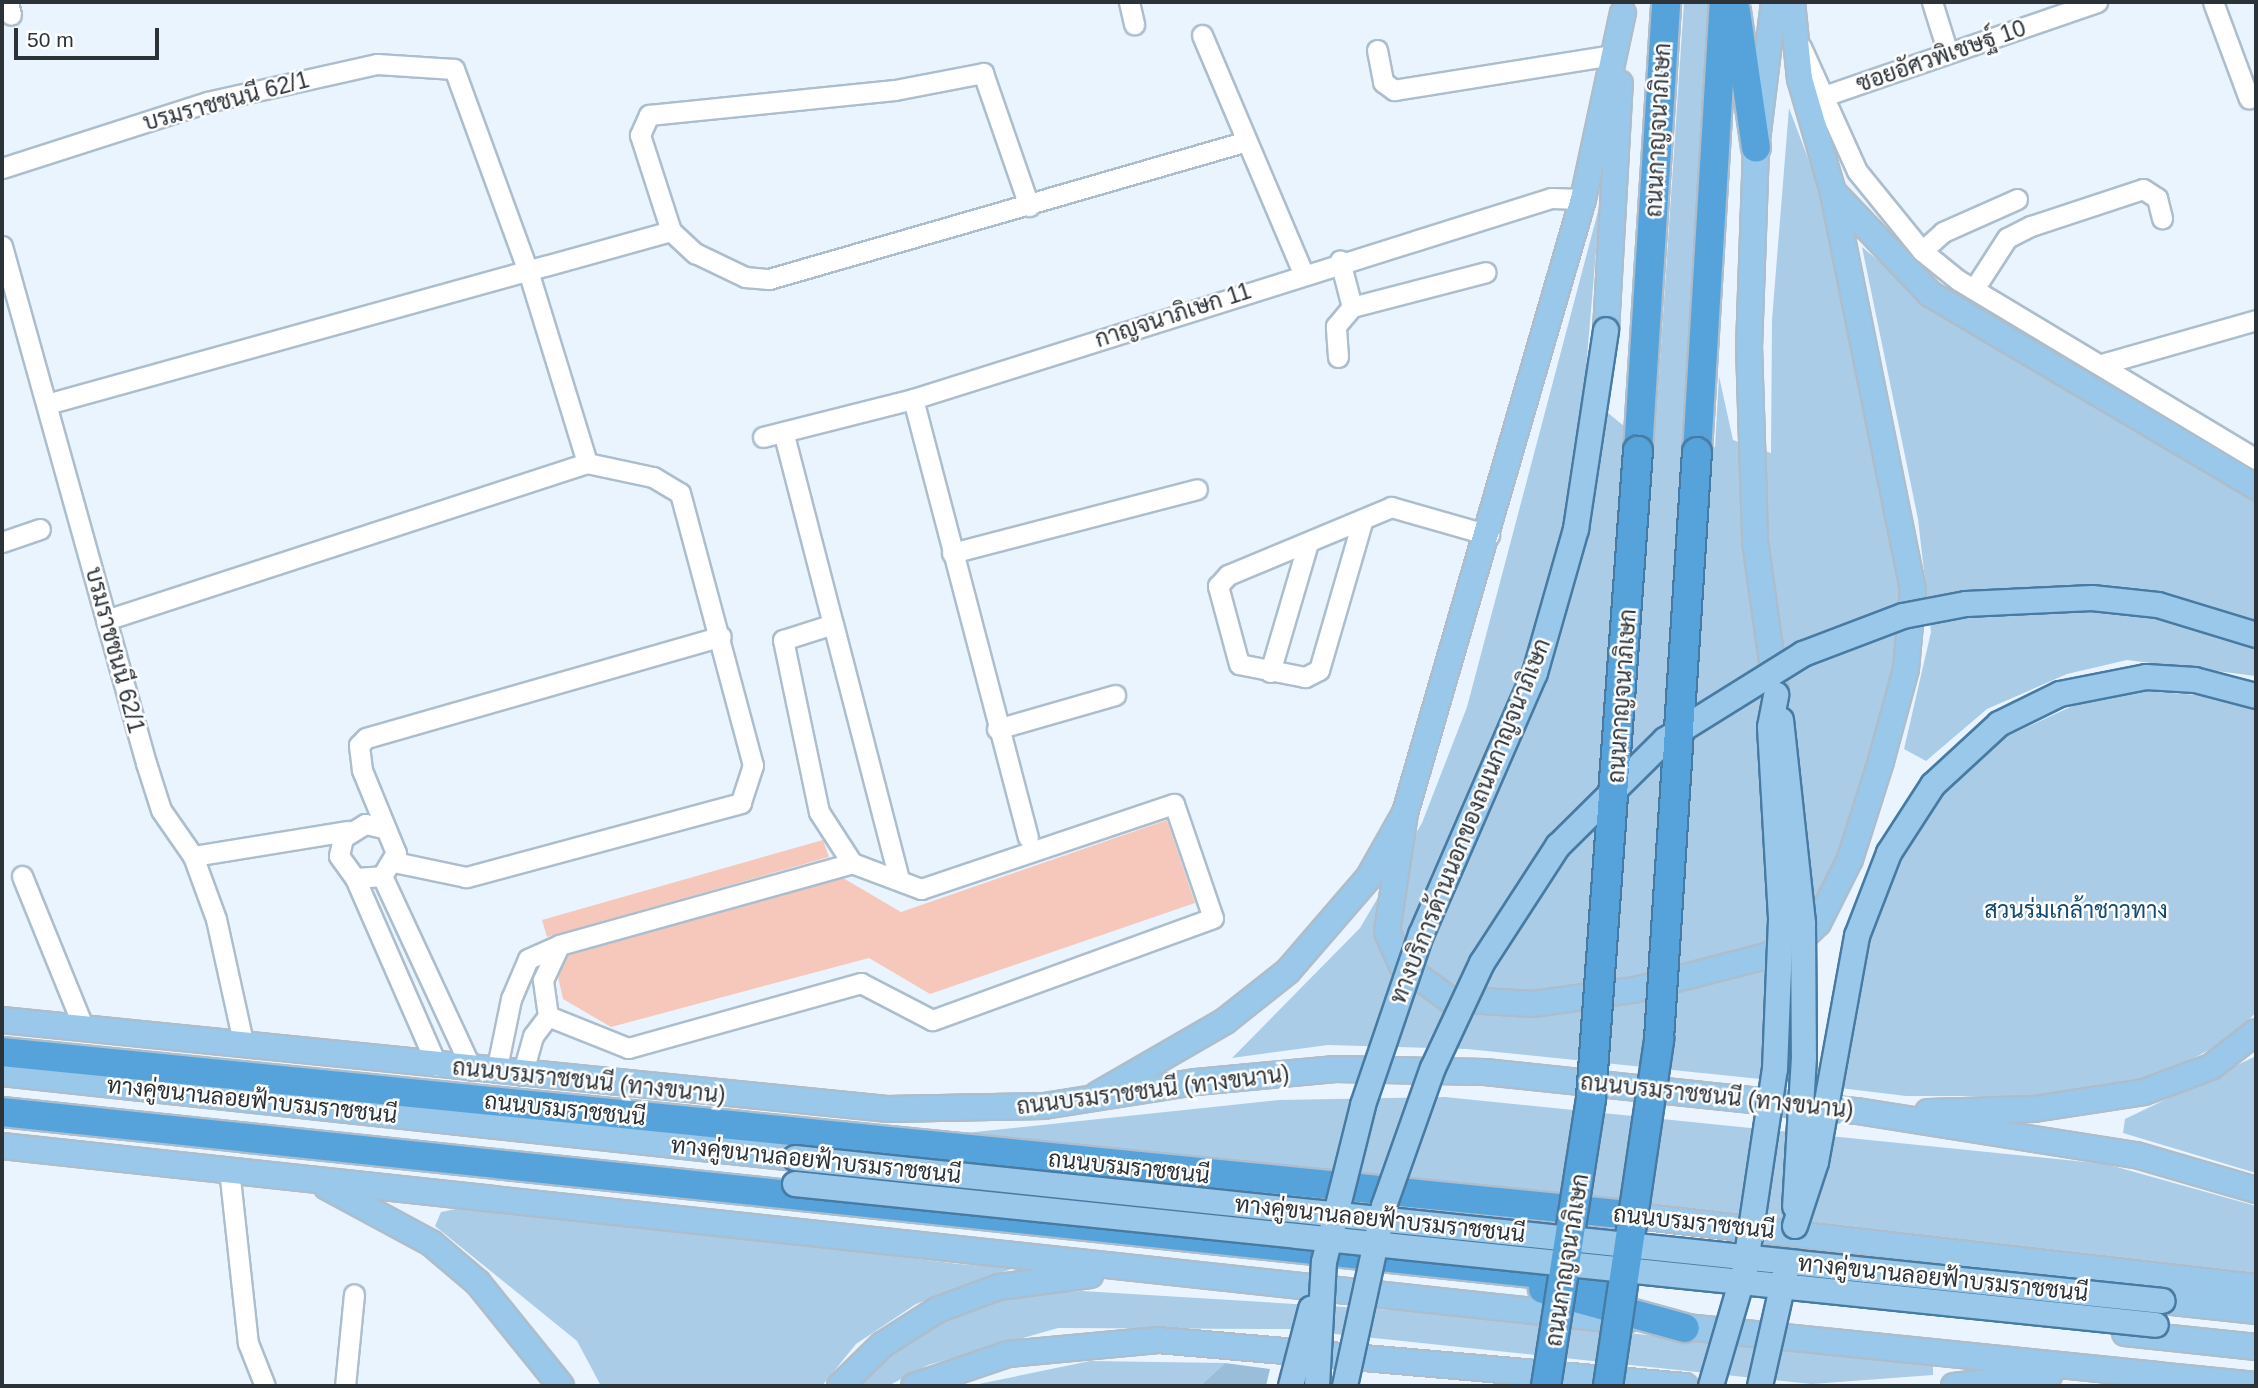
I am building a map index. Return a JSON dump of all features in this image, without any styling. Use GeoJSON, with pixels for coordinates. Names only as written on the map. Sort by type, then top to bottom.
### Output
{"type":"FeatureCollection","features":[{"type":"Feature","properties":{"kind":"highway","name":"ถนนกาญจนาภิเษก"},"geometry":{"type":"LineString","coordinates":[[1546,1386],[1591,1098],[1639,451],[1665,2]]}},
{"type":"Feature","properties":{"kind":"highway"},"geometry":{"type":"LineString","coordinates":[[1608,1386],[1659,1039],[1724,2]]}},
{"type":"Feature","properties":{"kind":"highway"},"geometry":{"type":"LineString","coordinates":[[1735,2],[1756,148]]}},
{"type":"Feature","properties":{"kind":"highway","name":"ถนนบรมราชชนนี"},"geometry":{"type":"LineString","coordinates":[[2,1052],[1629,1215]]}},
{"type":"Feature","properties":{"kind":"highway"},"geometry":{"type":"LineString","coordinates":[[2,1112],[1618,1282]]}},
{"type":"Feature","properties":{"kind":"highway"},"geometry":{"type":"LineString","coordinates":[[1437,1264],[1685,1328]]}},
{"type":"Feature","properties":{"kind":"main road"},"geometry":{"type":"LineString","coordinates":[[1774,2],[1756,148],[1749,346],[1755,541],[1776,695],[1795,800],[1803,924],[1795,1226]]}},
{"type":"Feature","properties":{"kind":"main road"},"geometry":{"type":"LineString","coordinates":[[1623,7],[1583,199],[1489,535],[1405,813],[1387,932],[1402,965],[1449,999],[1533,1004],[1634,990],[1766,956],[1796,944],[1818,923],[1850,859],[1906,669],[1913,590],[1833,192],[1808,115],[1792,2]]}},
{"type":"Feature","properties":{"kind":"main road","name":"ทางบริการด้านนอกของถนนกาญจนาภิเษก"},"geometry":{"type":"LineString","coordinates":[[1317,1386],[1324,1262],[1395,1003],[1535,673],[1576,528],[1606,330],[1623,7]]}},
{"type":"Feature","properties":{"kind":"main road"},"geometry":{"type":"LineString","coordinates":[[1833,192],[1930,294],[2256,487]]}},
{"type":"Feature","properties":{"kind":"main road"},"geometry":{"type":"LineString","coordinates":[[1345,1386],[1391,1182],[1433,1068],[1482,963],[1558,846],[1665,740],[1803,654],[1903,616],[1966,604],[2092,598],[2169,608],[2256,635]]}},
{"type":"Feature","properties":{"kind":"main road"},"geometry":{"type":"LineString","coordinates":[[1760,1386],[1795,1226],[1816,1163],[1857,936],[1889,853],[1933,785],[1999,724],[2060,694],[2146,677],[2195,680],[2256,696]]}},
{"type":"Feature","properties":{"kind":"main road"},"geometry":{"type":"LineString","coordinates":[[1711,1386],[1745,1269],[1775,1069],[1781,918],[1770,727],[1776,695]]}},
{"type":"Feature","properties":{"kind":"main road"},"geometry":{"type":"LineString","coordinates":[[1087,1102],[1225,1021],[1288,971],[1369,877],[1405,813]]}},
{"type":"Feature","properties":{"kind":"main road","name":"ถนนบรมราชชนนี (ทางขนาน)"},"geometry":{"type":"LineString","coordinates":[[2,1018],[83,1029],[522,1075],[887,1109],[1087,1102],[1280,1073],[1411,1069],[1574,1080],[1888,1116],[2136,1155],[2256,1190]]}},
{"type":"Feature","properties":{"kind":"main road"},"geometry":{"type":"LineString","coordinates":[[1888,1116],[2092,1102],[2174,1081],[2211,1067],[2256,1032]]}},
{"type":"Feature","properties":{"kind":"main road","name":"ทางคู่ขนานลอยฟ้าบรมราชชนนี"},"geometry":{"type":"LineString","coordinates":[[2,1073],[2256,1311]]}},
{"type":"Feature","properties":{"kind":"main road","name":"ทางคู่ขนานลอยฟ้าบรมราชชนนี"},"geometry":{"type":"LineString","coordinates":[[2,1099],[2256,1335]]}},
{"type":"Feature","properties":{"kind":"main road"},"geometry":{"type":"LineString","coordinates":[[2,1146],[1685,1328],[2256,1385]]}},
{"type":"Feature","properties":{"kind":"main road"},"geometry":{"type":"LineString","coordinates":[[307,1178],[431,1243],[521,1329],[561,1386]]}},
{"type":"Feature","properties":{"kind":"main road","name":"ถนนบรมราชชนนี"},"geometry":{"type":"LineString","coordinates":[[1629,1215],[2256,1287]]}},
{"type":"Feature","properties":{"kind":"main road"},"geometry":{"type":"LineString","coordinates":[[1292,1386],[1324,1262]]}},
{"type":"Feature","properties":{"kind":"main road"},"geometry":{"type":"LineString","coordinates":[[840,1386],[899,1331],[980,1292],[1038,1279],[1164,1271]]}},
{"type":"Feature","properties":{"kind":"main road"},"geometry":{"type":"LineString","coordinates":[[1618,1282],[2256,1346]]}},
{"type":"Feature","properties":{"kind":"main road"},"geometry":{"type":"LineString","coordinates":[[914,1386],[1008,1354],[1158,1340],[1685,1386]]}},
{"type":"Feature","properties":{"kind":"main road"},"geometry":{"type":"LineString","coordinates":[[1954,1386],[2084,1369]]}},
{"type":"Feature","properties":{"kind":"street"},"geometry":{"type":"LineString","coordinates":[[1129,2],[1134,24]]}},
{"type":"Feature","properties":{"kind":"street"},"geometry":{"type":"LineString","coordinates":[[1932,2],[1948,53]]}},
{"type":"Feature","properties":{"kind":"street","name":"ซอยอัศวพิเชษฐ์ 10"},"geometry":{"type":"LineString","coordinates":[[1824,96],[2097,2]]}},
{"type":"Feature","properties":{"kind":"street"},"geometry":{"type":"LineString","coordinates":[[2213,2],[2249,99]]}},
{"type":"Feature","properties":{"kind":"street"},"geometry":{"type":"LineString","coordinates":[[1202,35],[1303,273]]}},
{"type":"Feature","properties":{"kind":"street"},"geometry":{"type":"LineString","coordinates":[[1796,36],[1857,171],[1922,251],[1974,289],[2233,440],[2256,450]]}},
{"type":"Feature","properties":{"kind":"street"},"geometry":{"type":"LineString","coordinates":[[1377,50],[1383,82],[1394,90],[1614,55]]}},
{"type":"Feature","properties":{"kind":"street","name":"บรมราชชนนี 62/1"},"geometry":{"type":"LineString","coordinates":[[2,168],[207,102],[285,84],[377,64],[454,69],[529,274]]}},
{"type":"Feature","properties":{"kind":"street"},"geometry":{"type":"LineString","coordinates":[[1029,206],[986,75],[980,73],[895,90],[649,115],[640,135],[671,231],[695,253],[745,277],[769,279],[1029,206],[1246,141]]}},
{"type":"Feature","properties":{"kind":"street"},"geometry":{"type":"LineString","coordinates":[[1974,289],[2007,238],[2031,226],[2143,189],[2157,198],[2162,218]]}},
{"type":"Feature","properties":{"kind":"street","name":"กาญจนาภิเษก 11"},"geometry":{"type":"LineString","coordinates":[[763,437],[784,435],[913,399],[1340,261],[1551,198],[1583,199]]}},
{"type":"Feature","properties":{"kind":"street"},"geometry":{"type":"LineString","coordinates":[[1922,251],[1943,232],[2017,199]]}},
{"type":"Feature","properties":{"kind":"street"},"geometry":{"type":"LineString","coordinates":[[47,404],[529,274],[671,231]]}},
{"type":"Feature","properties":{"kind":"street","name":"บรมราชชนนี 62/1"},"geometry":{"type":"LineString","coordinates":[[2,246],[161,810],[193,856],[228,962],[244,1046]]}},
{"type":"Feature","properties":{"kind":"street"},"geometry":{"type":"LineString","coordinates":[[1340,261],[1352,307]]}},
{"type":"Feature","properties":{"kind":"street"},"geometry":{"type":"LineString","coordinates":[[1338,357],[1336,326],[1352,307],[1486,272]]}},
{"type":"Feature","properties":{"kind":"street"},"geometry":{"type":"LineString","coordinates":[[529,274],[587,463]]}},
{"type":"Feature","properties":{"kind":"street"},"geometry":{"type":"LineString","coordinates":[[2102,364],[2256,320]]}},
{"type":"Feature","properties":{"kind":"street"},"geometry":{"type":"LineString","coordinates":[[913,399],[997,729],[1028,837]]}},
{"type":"Feature","properties":{"kind":"street"},"geometry":{"type":"LineString","coordinates":[[784,435],[899,880]]}},
{"type":"Feature","properties":{"kind":"street"},"geometry":{"type":"LineString","coordinates":[[2233,440],[2256,459]]}},
{"type":"Feature","properties":{"kind":"street"},"geometry":{"type":"LineString","coordinates":[[106,620],[587,463],[653,477],[680,493],[721,636],[753,765],[741,803],[466,877],[388,869],[355,878]]}},
{"type":"Feature","properties":{"kind":"street"},"geometry":{"type":"LineString","coordinates":[[952,553],[1198,489]]}},
{"type":"Feature","properties":{"kind":"street"},"geometry":{"type":"LineString","coordinates":[[1362,522],[1319,670],[1305,677],[1239,664],[1218,586],[1228,575],[1307,546],[1395,507],[1489,535]]}},
{"type":"Feature","properties":{"kind":"street"},"geometry":{"type":"LineString","coordinates":[[2,542],[40,530]]}},
{"type":"Feature","properties":{"kind":"street"},"geometry":{"type":"LineString","coordinates":[[1270,672],[1307,546]]}},
{"type":"Feature","properties":{"kind":"street"},"geometry":{"type":"LineString","coordinates":[[833,624],[783,640],[819,812],[852,863]]}},
{"type":"Feature","properties":{"kind":"street"},"geometry":{"type":"LineString","coordinates":[[484,1071],[388,869],[395,843],[383,828],[359,756],[366,738],[721,636]]}},
{"type":"Feature","properties":{"kind":"street"},"geometry":{"type":"LineString","coordinates":[[997,729],[1115,695]]}},
{"type":"Feature","properties":{"kind":"street"},"geometry":{"type":"LineString","coordinates":[[484,1071],[528,959],[559,944],[852,863],[921,889],[1174,804],[1213,918],[932,1020],[861,983],[628,1048],[548,1016]]}},
{"type":"Feature","properties":{"kind":"street"},"geometry":{"type":"LineString","coordinates":[[193,856],[348,831],[365,824],[383,828]]}},
{"type":"Feature","properties":{"kind":"street"},"geometry":{"type":"LineString","coordinates":[[348,831],[340,856],[355,878],[437,1066]]}},
{"type":"Feature","properties":{"kind":"street"},"geometry":{"type":"LineString","coordinates":[[22,876],[83,1029]]}},
{"type":"Feature","properties":{"kind":"street"},"geometry":{"type":"LineString","coordinates":[[522,1075],[533,1036],[548,1016],[543,980],[559,944]]}},
{"type":"Feature","properties":{"kind":"street"},"geometry":{"type":"LineString","coordinates":[[229,1169],[248,1343],[265,1386]]}},
{"type":"Feature","properties":{"kind":"street"},"geometry":{"type":"LineString","coordinates":[[345,1386],[354,1294]]}},
{"type":"Feature","properties":{"kind":"green space"},"geometry":{"type":"Polygon","coordinates":[[[1684,2],[1713,2],[1684,450],[1715,447],[1719,376],[1733,440],[1771,453],[1772,320],[1789,108],[1823,198],[1906,584],[1906,637],[1826,891],[1789,1082],[1467,1049],[1328,1045],[1232,1058],[1360,928],[1422,823],[1467,707],[1600,204],[1584,393],[1654,451],[1684,2]]]}},
{"type":"Feature","properties":{"kind":"green space"},"geometry":{"type":"Polygon","coordinates":[[[1862,247],[1904,282],[2256,501],[2256,676],[2127,660],[2067,674],[1987,709],[1926,761],[1904,749],[1931,632],[1918,519],[1862,247]]]}},
{"type":"Feature","properties":{"kind":"green space","name":"สวนร่มเกล้าชาวทาง"},"geometry":{"type":"Polygon","coordinates":[[[2145,691],[2211,696],[2256,709],[2256,1012],[2235,1036],[2166,1073],[2119,1086],[2031,1096],[1906,1096],[1815,1085],[1888,870],[1941,790],[1986,746],[2098,694],[2145,691]]]}},
{"type":"Feature","properties":{"kind":"green space"},"geometry":{"type":"Polygon","coordinates":[[[2256,1056],[2256,1173],[2123,1133],[2125,1119],[2256,1056]]]}},
{"type":"Feature","properties":{"kind":"green space"},"geometry":{"type":"Polygon","coordinates":[[[1445,1097],[2106,1164],[2256,1206],[2256,1278],[918,1138],[1279,1100],[1445,1097]]]}},
{"type":"Feature","properties":{"kind":"green space"},"geometry":{"type":"Polygon","coordinates":[[[476,1205],[959,1264],[1014,1268],[916,1304],[856,1344],[822,1386],[601,1386],[577,1341],[435,1226],[441,1212],[476,1205]]]}},
{"type":"Feature","properties":{"kind":"green space"},"geometry":{"type":"Polygon","coordinates":[[[1082,1291],[1411,1311],[1933,1364],[1933,1375],[1812,1384],[1288,1329],[1058,1328],[928,1365],[888,1386],[853,1386],[924,1325],[1005,1295],[1082,1291]]]}},
{"type":"Feature","properties":{"kind":"green space"},"geometry":{"type":"Polygon","coordinates":[[[1090,1361],[1225,1363],[1200,1386],[969,1386],[1090,1361]]]}},
{"type":"Feature","properties":{"kind":"shaded area"},"geometry":{"type":"Polygon","coordinates":[[[1225,1363],[1270,1369],[1266,1386],[1200,1386],[1225,1363]]]}},
{"type":"Feature","properties":{"kind":"building"},"geometry":{"type":"Polygon","coordinates":[[[1167,820],[1195,903],[930,994],[869,958],[611,1027],[563,999],[558,977],[568,955],[843,878],[901,912],[1167,820]]]}},
{"type":"Feature","properties":{"kind":"building"},"geometry":{"type":"Polygon","coordinates":[[[823,840],[829,857],[547,937],[542,920],[823,840]]]}}]}
